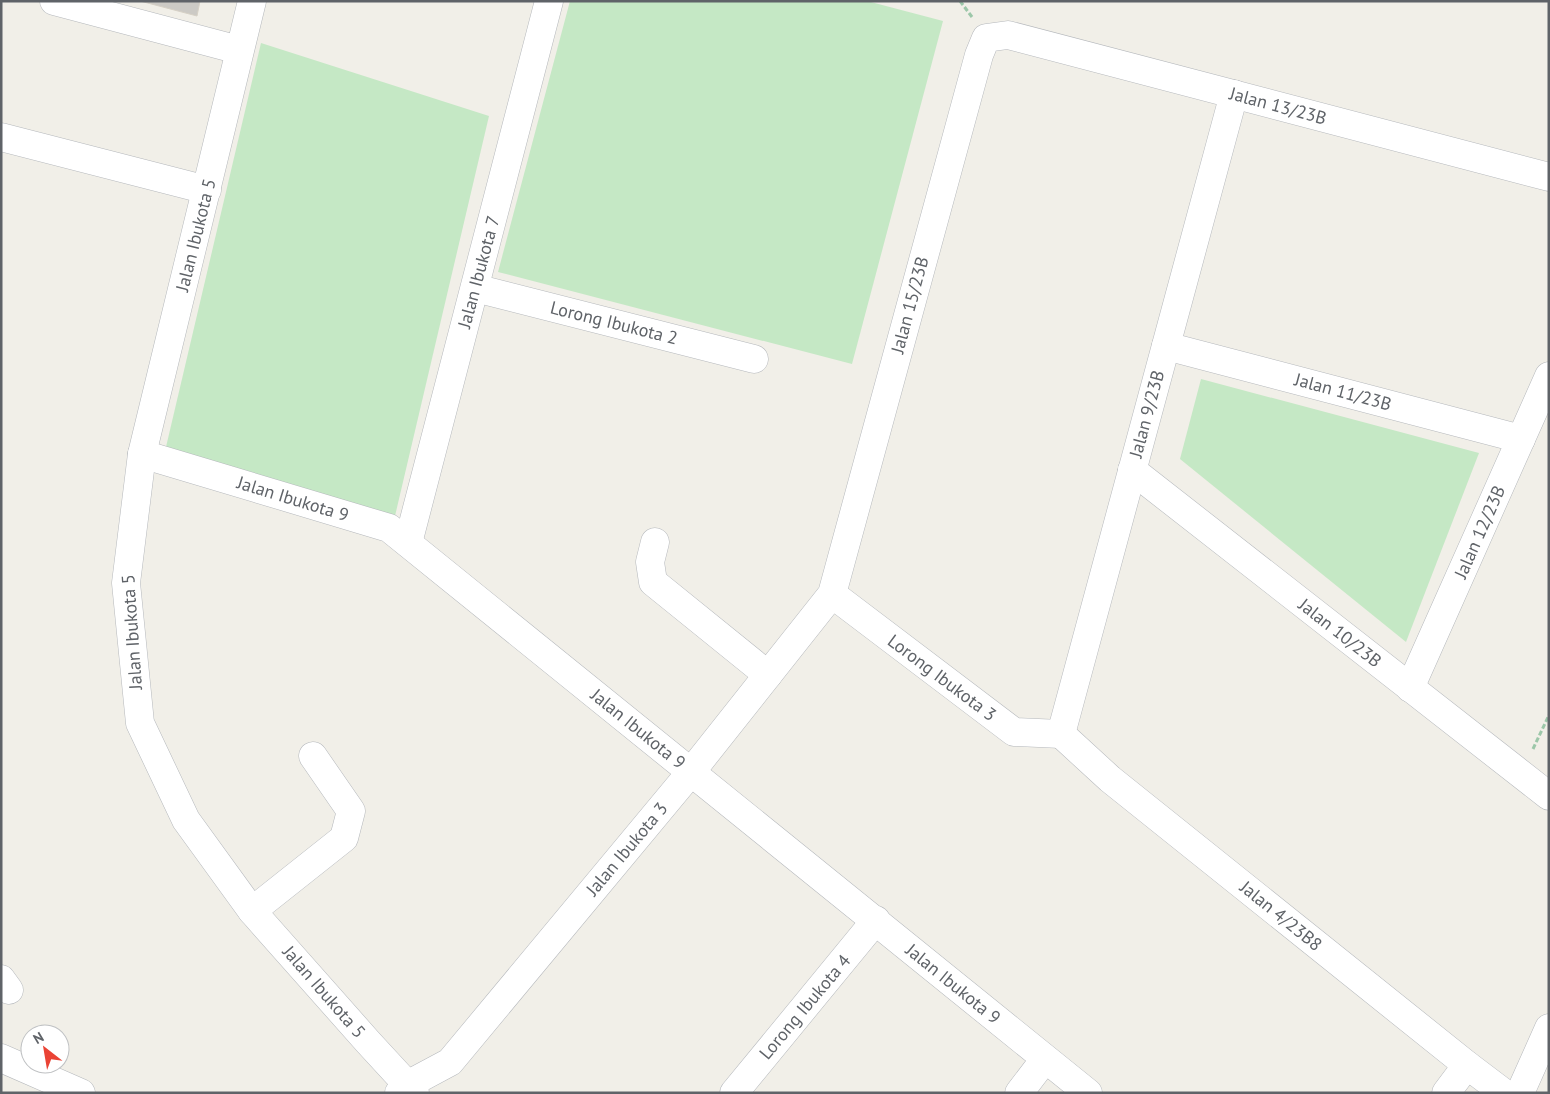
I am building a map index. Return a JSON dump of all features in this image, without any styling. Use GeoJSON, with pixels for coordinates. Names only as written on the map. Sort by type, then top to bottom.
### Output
{"type":"FeatureCollection","features":[{"type":"Feature","properties":{"kind":"street"},"geometry":{"type":"LineString","coordinates":[[54,1],[239,50]]}},
{"type":"Feature","properties":{"kind":"street","name":"Jalan Ibukota 5"},"geometry":{"type":"LineString","coordinates":[[252,1],[142,454],[126,583],[140,723],[186,820],[252,911],[407,1090]]}},
{"type":"Feature","properties":{"kind":"street","name":"Jalan Ibukota 7"},"geometry":{"type":"LineString","coordinates":[[408,543],[549,1]]}},
{"type":"Feature","properties":{"kind":"street","name":"Jalan 13/23B"},"geometry":{"type":"LineString","coordinates":[[1008,35],[1549,177]]}},
{"type":"Feature","properties":{"kind":"street","name":"Jalan 15/23B"},"geometry":{"type":"LineString","coordinates":[[832,594],[979,54],[986,38],[1008,35]]}},
{"type":"Feature","properties":{"kind":"street","name":"Jalan 9/23B"},"geometry":{"type":"LineString","coordinates":[[1062,734],[1234,94]]}},
{"type":"Feature","properties":{"kind":"street"},"geometry":{"type":"LineString","coordinates":[[1,137],[207,190]]}},
{"type":"Feature","properties":{"kind":"street","name":"Lorong Ibukota 2"},"geometry":{"type":"LineString","coordinates":[[475,288],[754,359]]}},
{"type":"Feature","properties":{"kind":"street","name":"Jalan 11/23B"},"geometry":{"type":"LineString","coordinates":[[1166,346],[1521,439]]}},
{"type":"Feature","properties":{"kind":"street","name":"Jalan 12/23B"},"geometry":{"type":"LineString","coordinates":[[1410,688],[1549,376]]}},
{"type":"Feature","properties":{"kind":"street","name":"Jalan Ibukota 9"},"geometry":{"type":"LineString","coordinates":[[142,454],[389,528],[1088,1093]]}},
{"type":"Feature","properties":{"kind":"street","name":"Jalan 10/23B"},"geometry":{"type":"LineString","coordinates":[[1132,470],[1549,796]]}},
{"type":"Feature","properties":{"kind":"street"},"geometry":{"type":"LineString","coordinates":[[655,542],[650,562],[653,582],[768,674]]}},
{"type":"Feature","properties":{"kind":"street","name":"Jalan Ibukota 3"},"geometry":{"type":"LineString","coordinates":[[407,1090],[450,1062],[691,772],[832,594]]}},
{"type":"Feature","properties":{"kind":"street","name":"Lorong Ibukota 3"},"geometry":{"type":"LineString","coordinates":[[832,594],[1014,732],[1062,734]]}},
{"type":"Feature","properties":{"kind":"street","name":"Jalan 4/23B8"},"geometry":{"type":"LineString","coordinates":[[1062,734],[1110,779],[1504,1093]]}},
{"type":"Feature","properties":{"kind":"street"},"geometry":{"type":"LineString","coordinates":[[252,911],[344,838],[352,811],[313,756]]}},
{"type":"Feature","properties":{"kind":"street","name":"Lorong Ibukota 4"},"geometry":{"type":"LineString","coordinates":[[734,1093],[876,920]]}},
{"type":"Feature","properties":{"kind":"street"},"geometry":{"type":"LineString","coordinates":[[1520,1093],[1549,1028]]}},
{"type":"Feature","properties":{"kind":"street"},"geometry":{"type":"LineString","coordinates":[[1,1058],[81,1093]]}},
{"type":"Feature","properties":{"kind":"street"},"geometry":{"type":"LineString","coordinates":[[1019,1093],[1045,1059]]}},
{"type":"Feature","properties":{"kind":"street"},"geometry":{"type":"LineString","coordinates":[[1446,1093],[1468,1065]]}},
{"type":"Feature","properties":{"kind":"path"},"geometry":{"type":"LineString","coordinates":[[1522,775],[1549,714]]}},
{"type":"Feature","properties":{"kind":"green space"},"geometry":{"type":"Polygon","coordinates":[[[570,1],[867,1],[943,21],[852,364],[498,272],[570,1]]]}},
{"type":"Feature","properties":{"kind":"green space"},"geometry":{"type":"Polygon","coordinates":[[[261,43],[489,116],[395,516],[166,447],[261,43]]]}},
{"type":"Feature","properties":{"kind":"green space"},"geometry":{"type":"Polygon","coordinates":[[[1201,379],[1479,453],[1406,642],[1180,459],[1201,379]]]}},
{"type":"Feature","properties":{"kind":"building"},"geometry":{"type":"Polygon","coordinates":[[[140,1],[200,1],[197,16],[140,1]]]}}]}
